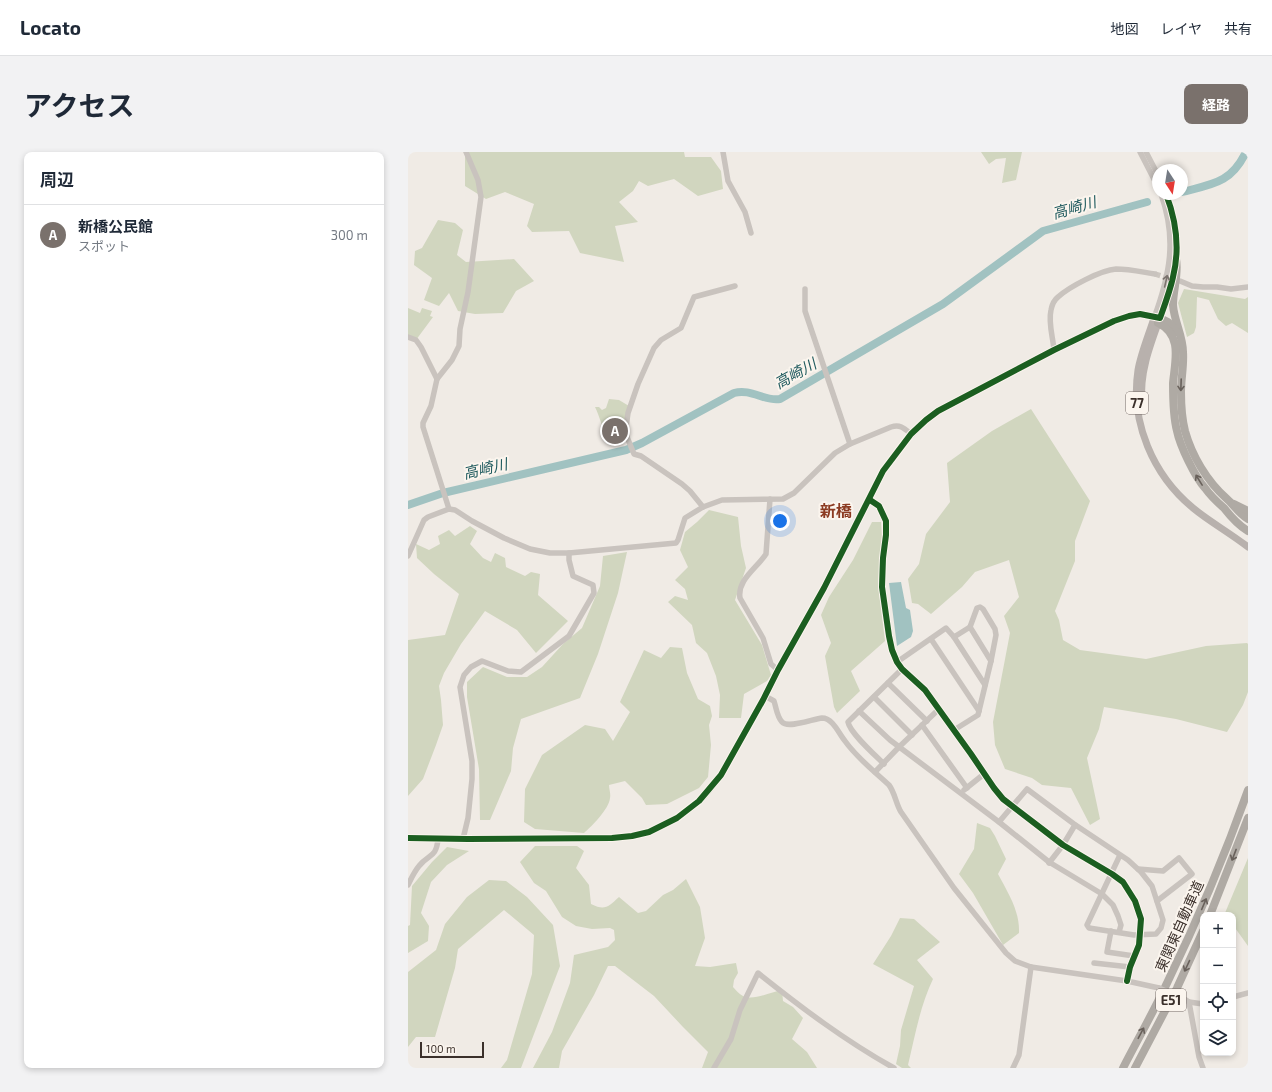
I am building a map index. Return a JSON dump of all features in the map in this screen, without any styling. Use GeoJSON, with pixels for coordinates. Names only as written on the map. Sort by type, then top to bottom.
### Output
{"type":"FeatureCollection","features":[{"type":"Feature","properties":{"kind":"highway"},"geometry":{"type":"LineString","coordinates":[[1176,259],[1177,267],[1173,292],[1173,308],[1182,341],[1183,357],[1181,392],[1185,431],[1194,454],[1209,480],[1237,511],[1248,519]]}},
{"type":"Feature","properties":{"kind":"highway"},"geometry":{"type":"LineString","coordinates":[[1157,320],[1168,322],[1174,328],[1182,346]]}},
{"type":"Feature","properties":{"kind":"highway"},"geometry":{"type":"LineString","coordinates":[[1157,320],[1168,330],[1176,347],[1173,398],[1177,432],[1190,464],[1200,482],[1238,524],[1248,531]]}},
{"type":"Feature","properties":{"kind":"highway"},"geometry":{"type":"LineString","coordinates":[[1231,503],[1248,511]]}},
{"type":"Feature","properties":{"kind":"highway"},"geometry":{"type":"LineString","coordinates":[[1224,509],[1236,515],[1248,525]]}},
{"type":"Feature","properties":{"kind":"highway","name":"東関東自動車道"},"geometry":{"type":"LineString","coordinates":[[1123,1068],[1168,983],[1199,916],[1219,869],[1248,790]]}},
{"type":"Feature","properties":{"kind":"highway","name":"東関東自動車道"},"geometry":{"type":"LineString","coordinates":[[1211,912],[1248,818]]}},
{"type":"Feature","properties":{"kind":"highway","name":"東関東自動車道"},"geometry":{"type":"LineString","coordinates":[[1135,1068],[1177,988],[1200,938]]}},
{"type":"Feature","properties":{"kind":"main road","name":"77"},"geometry":{"type":"LineString","coordinates":[[1157,320],[1145,365],[1141,400],[1150,446],[1158,464],[1170,484],[1194,508],[1248,547]]}},
{"type":"Feature","properties":{"kind":"street"},"geometry":{"type":"LineString","coordinates":[[449,509],[423,423],[431,406],[437,379],[452,360],[459,346],[460,330],[468,292],[481,197],[478,180],[466,152]]}},
{"type":"Feature","properties":{"kind":"street"},"geometry":{"type":"LineString","coordinates":[[723,152],[728,181],[744,212],[751,233]]}},
{"type":"Feature","properties":{"kind":"street"},"geometry":{"type":"LineString","coordinates":[[1140,152],[1152,175]]}},
{"type":"Feature","properties":{"kind":"street"},"geometry":{"type":"LineString","coordinates":[[1146,152],[1152,164]]}},
{"type":"Feature","properties":{"kind":"street"},"geometry":{"type":"LineString","coordinates":[[1157,320],[1166,282],[1170,252],[1168,221],[1162,200]]}},
{"type":"Feature","properties":{"kind":"street"},"geometry":{"type":"LineString","coordinates":[[1157,320],[1172,281],[1176,259],[1176,235],[1174,220],[1168,200]]}},
{"type":"Feature","properties":{"kind":"street"},"geometry":{"type":"LineString","coordinates":[[1054,350],[1050,312],[1053,302],[1058,297],[1105,271],[1115,269],[1155,274]]}},
{"type":"Feature","properties":{"kind":"street"},"geometry":{"type":"LineString","coordinates":[[1180,282],[1192,286],[1203,287],[1231,289],[1248,287]]}},
{"type":"Feature","properties":{"kind":"street"},"geometry":{"type":"LineString","coordinates":[[703,507],[682,484],[641,456],[634,454],[627,437],[626,428],[628,413],[638,384],[654,348],[660,340],[681,328],[694,297],[735,286]]}},
{"type":"Feature","properties":{"kind":"street"},"geometry":{"type":"LineString","coordinates":[[805,289],[804,311],[850,444]]}},
{"type":"Feature","properties":{"kind":"street"},"geometry":{"type":"LineString","coordinates":[[408,838],[620,838],[640,834],[664,826],[678,818],[708,792],[721,775],[824,588],[870,500],[883,471],[911,434],[938,411],[1054,350],[1114,321],[1140,314],[1157,320]]}},
{"type":"Feature","properties":{"kind":"street"},"geometry":{"type":"LineString","coordinates":[[408,337],[416,340],[421,347],[437,379]]}},
{"type":"Feature","properties":{"kind":"street"},"geometry":{"type":"LineString","coordinates":[[408,556],[424,520],[449,509],[458,511],[472,522],[504,538],[530,549],[550,553],[569,553],[676,543],[685,518],[703,507],[722,500],[783,499],[794,493],[830,458],[850,444],[897,425],[904,428],[911,434]]}},
{"type":"Feature","properties":{"kind":"street"},"geometry":{"type":"LineString","coordinates":[[770,499],[766,554],[762,561],[747,576],[739,593],[740,598],[763,638],[771,664],[778,670]]}},
{"type":"Feature","properties":{"kind":"street"},"geometry":{"type":"LineString","coordinates":[[870,500],[879,506],[886,521],[882,587],[889,636],[892,650],[897,662],[902,669],[925,690],[1003,799],[1063,845],[1123,882],[1135,901],[1141,919],[1138,945],[1130,967],[1127,981]]}},
{"type":"Feature","properties":{"kind":"street"},"geometry":{"type":"LineString","coordinates":[[463,839],[468,818],[472,779],[472,761],[460,687],[464,675],[471,667],[482,661],[508,671],[522,672],[569,636],[594,592],[593,585],[572,576],[569,553]]}},
{"type":"Feature","properties":{"kind":"street"},"geometry":{"type":"LineString","coordinates":[[954,637],[970,627],[975,609],[980,607],[995,629],[996,635],[978,715],[954,730]]}},
{"type":"Feature","properties":{"kind":"street"},"geometry":{"type":"LineString","coordinates":[[970,627],[991,661]]}},
{"type":"Feature","properties":{"kind":"street"},"geometry":{"type":"LineString","coordinates":[[897,662],[931,640],[946,628],[954,637],[985,685]]}},
{"type":"Feature","properties":{"kind":"street"},"geometry":{"type":"LineString","coordinates":[[931,640],[979,711]]}},
{"type":"Feature","properties":{"kind":"street"},"geometry":{"type":"LineString","coordinates":[[884,764],[858,738],[849,726],[848,722],[902,669]]}},
{"type":"Feature","properties":{"kind":"street"},"geometry":{"type":"LineString","coordinates":[[888,683],[925,723],[967,788]]}},
{"type":"Feature","properties":{"kind":"street"},"geometry":{"type":"LineString","coordinates":[[765,696],[774,701],[779,717],[784,724],[796,724],[822,718],[827,719],[850,747],[891,788],[895,801],[901,812],[954,888],[1006,953],[1015,961],[1031,967],[1127,981],[1159,988],[1187,1001],[1200,1003]]}},
{"type":"Feature","properties":{"kind":"street"},"geometry":{"type":"LineString","coordinates":[[874,697],[912,735]]}},
{"type":"Feature","properties":{"kind":"street"},"geometry":{"type":"LineString","coordinates":[[876,772],[899,747],[939,709]]}},
{"type":"Feature","properties":{"kind":"street"},"geometry":{"type":"LineString","coordinates":[[859,711],[890,740],[999,822],[1049,863],[1102,894],[1113,905],[1118,916],[1121,925],[1119,932]]}},
{"type":"Feature","properties":{"kind":"street"},"geometry":{"type":"LineString","coordinates":[[960,793],[984,774]]}},
{"type":"Feature","properties":{"kind":"street"},"geometry":{"type":"LineString","coordinates":[[999,822],[1027,789],[1075,825],[1128,860],[1138,869],[1152,886],[1163,920],[1161,928],[1156,934],[1140,935],[1089,928],[1087,924],[1120,855]]}},
{"type":"Feature","properties":{"kind":"street"},"geometry":{"type":"LineString","coordinates":[[1049,863],[1063,845],[1075,825]]}},
{"type":"Feature","properties":{"kind":"street"},"geometry":{"type":"LineString","coordinates":[[408,885],[419,866],[435,852],[438,839]]}},
{"type":"Feature","properties":{"kind":"street"},"geometry":{"type":"LineString","coordinates":[[1138,869],[1163,871],[1179,858],[1192,874],[1157,902]]}},
{"type":"Feature","properties":{"kind":"street"},"geometry":{"type":"LineString","coordinates":[[1111,931],[1107,952],[1134,956]]}},
{"type":"Feature","properties":{"kind":"street"},"geometry":{"type":"LineString","coordinates":[[1094,963],[1130,967]]}},
{"type":"Feature","properties":{"kind":"street"},"geometry":{"type":"LineString","coordinates":[[1013,1068],[1019,1055],[1031,967]]}},
{"type":"Feature","properties":{"kind":"street"},"geometry":{"type":"LineString","coordinates":[[714,1068],[731,1038],[740,1010],[758,973],[824,1025],[867,1053],[894,1068]]}},
{"type":"Feature","properties":{"kind":"street"},"geometry":{"type":"LineString","coordinates":[[1236,996],[1248,993]]}},
{"type":"Feature","properties":{"kind":"street"},"geometry":{"type":"LineString","coordinates":[[1187,1001],[1199,1057],[1203,1068]]}},
{"type":"Feature","properties":{"kind":"green space"},"geometry":{"type":"Polygon","coordinates":[[[465,152],[684,152],[685,157],[711,157],[721,171],[723,189],[698,196],[674,179],[648,186],[639,181],[633,191],[619,202],[638,222],[615,226],[624,262],[580,253],[569,231],[532,232],[527,226],[534,204],[505,192],[486,199],[465,186],[465,152]]]}},
{"type":"Feature","properties":{"kind":"green space"},"geometry":{"type":"Polygon","coordinates":[[[981,152],[1022,152],[1016,180],[1002,183],[1006,158],[996,159],[989,164],[981,152]]]}},
{"type":"Feature","properties":{"kind":"green space"},"geometry":{"type":"Polygon","coordinates":[[[438,220],[455,223],[463,230],[457,255],[466,262],[514,259],[534,281],[516,291],[503,313],[475,314],[458,311],[449,293],[439,306],[424,300],[432,278],[414,265],[415,251],[422,248],[438,220]]]}},
{"type":"Feature","properties":{"kind":"green space"},"geometry":{"type":"Polygon","coordinates":[[[1184,289],[1245,299],[1248,297],[1248,333],[1232,323],[1226,326],[1218,319],[1209,300],[1197,297],[1196,327],[1194,333],[1187,337],[1178,303],[1184,289]]]}},
{"type":"Feature","properties":{"kind":"green space"},"geometry":{"type":"Polygon","coordinates":[[[408,308],[420,313],[422,308],[432,311],[430,316],[433,317],[416,340],[408,336],[408,308]]]}},
{"type":"Feature","properties":{"kind":"green space"},"geometry":{"type":"Polygon","coordinates":[[[609,399],[619,400],[629,406],[626,437],[608,437],[604,430],[595,407],[599,407],[602,410],[606,408],[609,399]]]}},
{"type":"Feature","properties":{"kind":"green space"},"geometry":{"type":"Polygon","coordinates":[[[1031,409],[1090,501],[1075,541],[1075,561],[1055,611],[1059,620],[1063,640],[1080,650],[1146,659],[1206,646],[1248,644],[1248,692],[1243,705],[1227,732],[1176,719],[1104,707],[1099,729],[1087,758],[1100,819],[1090,825],[1071,788],[1042,785],[1032,778],[1005,769],[995,745],[993,722],[1010,633],[1004,616],[1019,597],[1009,560],[975,572],[962,587],[931,614],[918,604],[912,603],[908,579],[919,564],[926,534],[950,502],[947,463],[992,431],[1031,409]]]}},
{"type":"Feature","properties":{"kind":"green space"},"geometry":{"type":"Polygon","coordinates":[[[709,510],[738,517],[741,546],[746,568],[735,600],[762,645],[771,675],[767,681],[744,694],[741,718],[719,718],[720,695],[716,676],[707,653],[696,643],[692,625],[668,602],[675,596],[688,600],[685,589],[675,580],[688,567],[680,550],[685,532],[709,510]]]}},
{"type":"Feature","properties":{"kind":"green space"},"geometry":{"type":"Polygon","coordinates":[[[872,522],[881,522],[882,538],[878,584],[885,641],[851,671],[860,691],[837,713],[834,707],[825,656],[831,643],[821,615],[829,597],[853,560],[872,522]]]}},
{"type":"Feature","properties":{"kind":"green space"},"geometry":{"type":"Polygon","coordinates":[[[470,526],[477,531],[470,544],[483,558],[491,562],[495,553],[505,558],[506,567],[525,576],[531,572],[540,574],[538,595],[568,621],[536,653],[517,630],[485,611],[461,644],[444,673],[439,686],[443,725],[423,779],[408,796],[408,640],[445,635],[459,594],[417,558],[416,544],[429,550],[440,544],[438,536],[449,530],[455,536],[470,526]]]}},
{"type":"Feature","properties":{"kind":"green space"},"geometry":{"type":"Polygon","coordinates":[[[627,552],[618,593],[598,654],[580,698],[521,719],[513,748],[511,771],[490,820],[480,820],[479,769],[467,697],[467,682],[483,667],[507,677],[527,677],[542,667],[563,644],[582,628],[600,586],[603,556],[627,552]]]}},
{"type":"Feature","properties":{"kind":"green space"},"geometry":{"type":"Polygon","coordinates":[[[670,647],[682,648],[687,673],[698,699],[710,706],[712,716],[709,725],[711,745],[708,777],[699,788],[667,804],[646,805],[642,798],[625,781],[609,785],[610,796],[607,807],[584,833],[535,829],[524,822],[525,789],[542,755],[585,725],[605,729],[613,741],[630,712],[620,702],[644,650],[661,658],[670,647]]]}},
{"type":"Feature","properties":{"kind":"green space"},"geometry":{"type":"Polygon","coordinates":[[[977,823],[990,828],[1006,859],[998,874],[1018,917],[1019,933],[1003,945],[973,893],[959,874],[974,849],[977,823]]]}},
{"type":"Feature","properties":{"kind":"green space"},"geometry":{"type":"Polygon","coordinates":[[[535,846],[577,846],[584,851],[576,868],[589,885],[591,904],[600,907],[606,907],[619,897],[638,913],[646,911],[663,895],[673,890],[686,879],[700,907],[705,938],[695,966],[710,967],[736,963],[738,973],[734,980],[733,987],[743,996],[757,997],[782,990],[783,1001],[793,1007],[803,1018],[792,1039],[807,1052],[817,1068],[702,1068],[708,1052],[654,996],[615,966],[608,966],[594,995],[562,1051],[559,1068],[533,1068],[552,1032],[570,983],[574,955],[608,947],[615,940],[614,930],[610,928],[592,929],[576,926],[562,917],[546,891],[534,883],[520,862],[535,846]]]}},
{"type":"Feature","properties":{"kind":"green space"},"geometry":{"type":"Polygon","coordinates":[[[447,847],[469,851],[447,865],[431,882],[421,913],[429,926],[428,941],[408,953],[408,926],[410,925],[412,886],[447,847]]]}},
{"type":"Feature","properties":{"kind":"green space"},"geometry":{"type":"Polygon","coordinates":[[[1248,858],[1248,946],[1236,929],[1236,912],[1225,912],[1248,858]]]}},
{"type":"Feature","properties":{"kind":"green space"},"geometry":{"type":"Polygon","coordinates":[[[489,880],[506,881],[527,897],[553,925],[560,966],[521,1068],[501,1068],[507,1060],[532,974],[534,935],[504,910],[458,949],[455,968],[435,1037],[416,1037],[408,1047],[408,972],[436,950],[445,924],[467,897],[489,880]]]}},
{"type":"Feature","properties":{"kind":"green space"},"geometry":{"type":"Polygon","coordinates":[[[900,918],[914,919],[940,942],[917,960],[933,979],[928,989],[918,1021],[908,1065],[911,1068],[902,1068],[896,1064],[900,1046],[901,1030],[914,986],[873,964],[891,936],[900,918]]]}},
{"type":"Feature","properties":{"kind":"water"},"geometry":{"type":"Polygon","coordinates":[[[901,582],[906,608],[910,610],[913,631],[911,637],[897,646],[889,583],[901,582]]]}},
{"type":"Feature","properties":{"kind":"waterway","name":"高崎川"},"geometry":{"type":"LineString","coordinates":[[1188,191],[1220,181],[1234,170],[1246,152]]}},
{"type":"Feature","properties":{"kind":"waterway","name":"高崎川"},"geometry":{"type":"LineString","coordinates":[[408,505],[443,493],[626,450],[642,443],[734,393],[746,392],[769,399],[780,399],[943,304],[1043,231],[1147,202]]}},
{"type":"Feature","properties":{"kind":"tunnel"},"geometry":{"type":"LineString","coordinates":[[1155,274],[1177,281]]}},
{"type":"Feature","properties":{"kind":"cycle path"},"geometry":{"type":"LineString","coordinates":[[408,838],[612,838],[632,836],[649,832],[677,818],[699,801],[721,775],[824,588],[883,471],[911,434],[938,411],[1054,350],[1114,321],[1140,314],[1160,318],[1172,282],[1176,256],[1176,235],[1168,200]]}},
{"type":"Feature","properties":{"kind":"cycle path"},"geometry":{"type":"LineString","coordinates":[[870,500],[879,506],[886,521],[882,587],[889,636],[892,650],[897,662],[902,669],[925,690],[1003,799],[1063,845],[1123,882],[1135,901],[1141,919],[1139,945],[1130,967],[1127,981]]}},
{"type":"Feature","properties":{"kind":"place","name":"新橋公民館"},"geometry":{"type":"Point","coordinates":[615,431]}},
{"type":"Feature","properties":{"kind":"district","name":"新橋"},"geometry":{"type":"Point","coordinates":[836,510]}}]}
